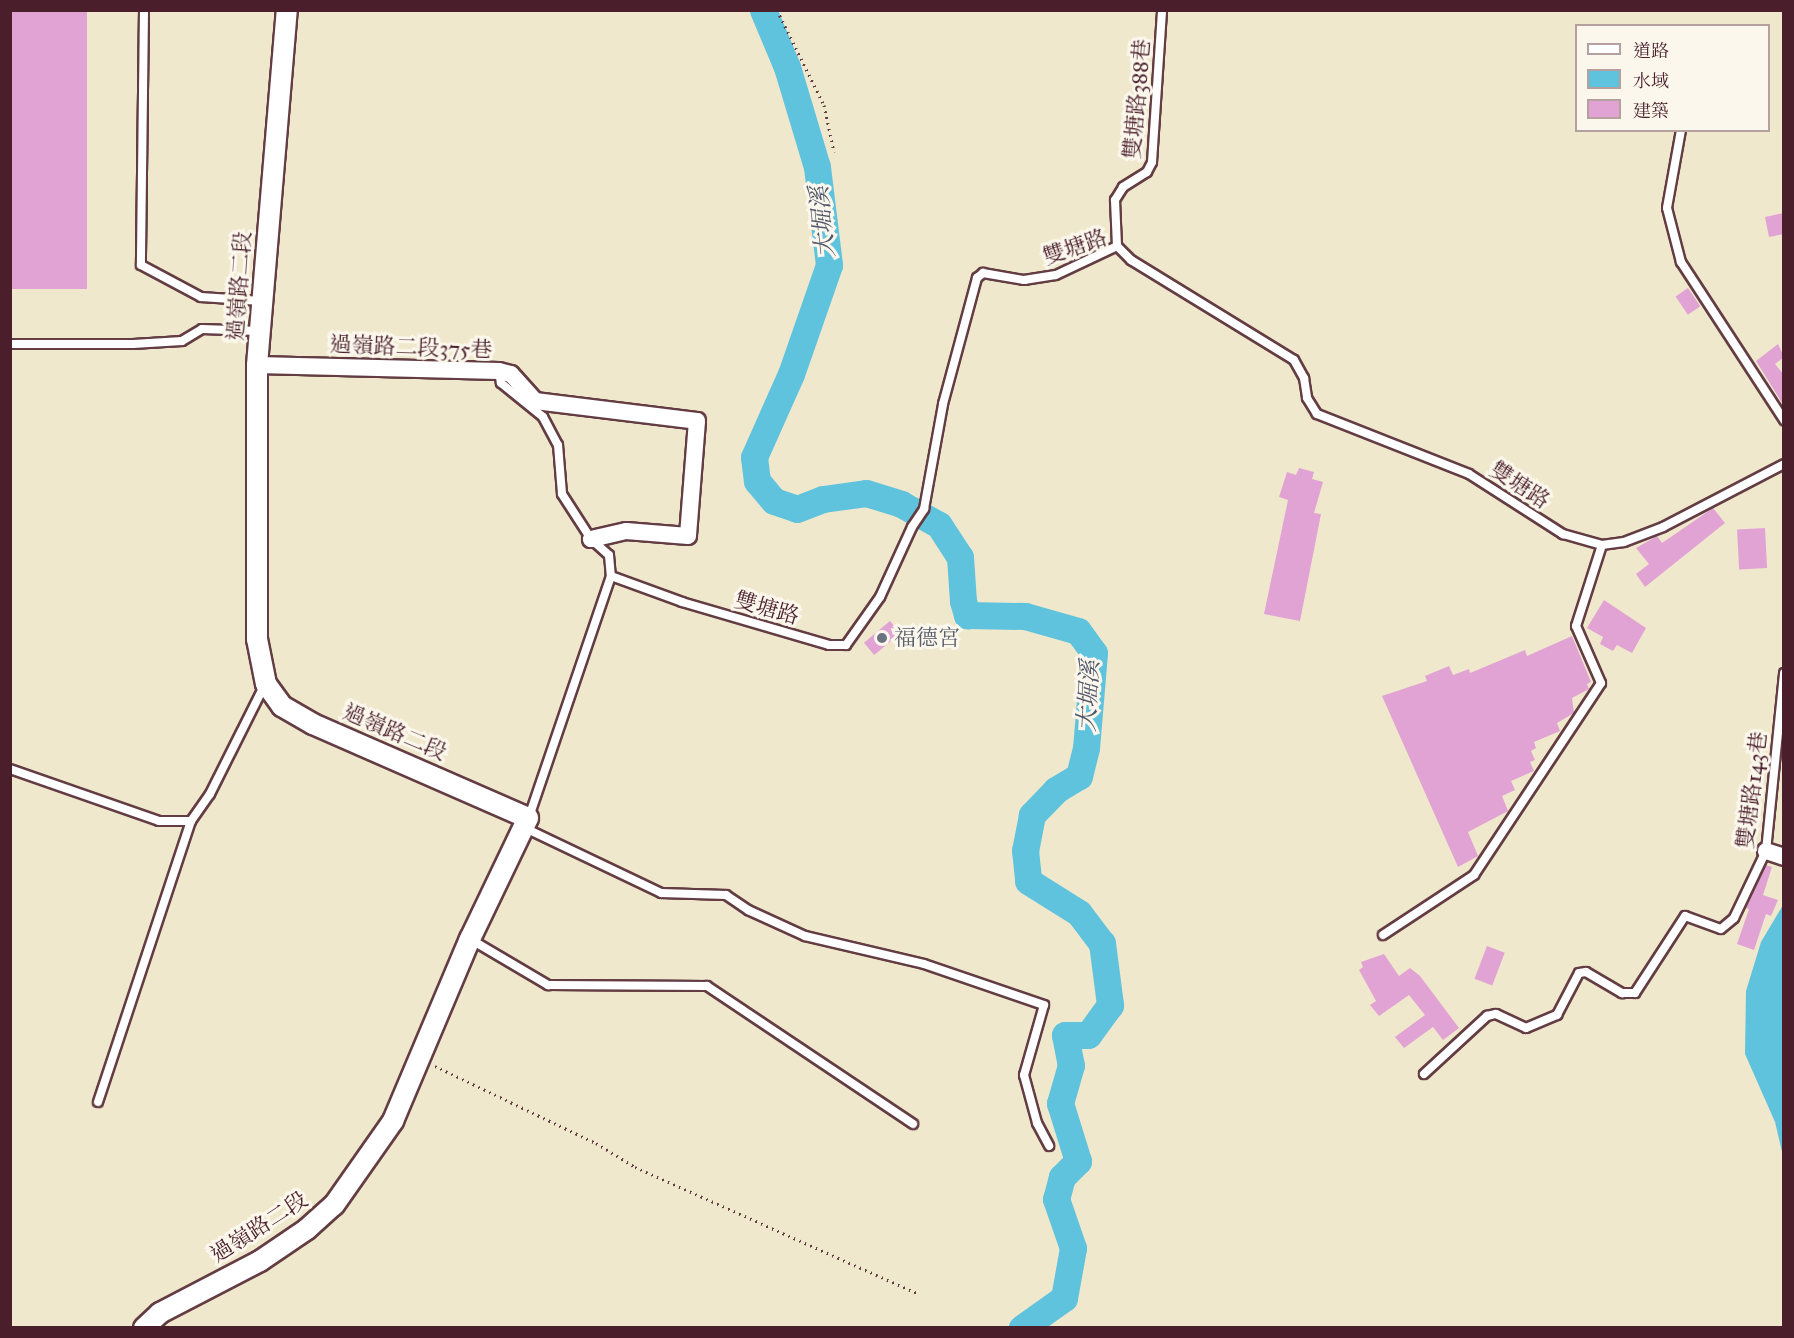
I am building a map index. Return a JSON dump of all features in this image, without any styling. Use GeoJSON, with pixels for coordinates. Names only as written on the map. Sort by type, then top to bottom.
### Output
{"type":"FeatureCollection","features":[{"type":"Feature","properties":{"kind":"street","name":"過嶺路二段"},"geometry":{"type":"LineString","coordinates":[[144,1328],[160,1313],[260,1261],[308,1230],[334,1205],[393,1121],[421,1060],[470,939],[526,823],[313,724],[282,706],[266,684],[257,639],[257,365],[286,10]]}},
{"type":"Feature","properties":{"kind":"street","name":"過嶺路二段375巷"},"geometry":{"type":"LineString","coordinates":[[257,365],[499,371],[511,374],[536,401],[696,421],[688,536],[626,531],[591,539]]}},
{"type":"Feature","properties":{"kind":"street"},"geometry":{"type":"LineString","coordinates":[[1766,851],[1784,857]]}},
{"type":"Feature","properties":{"kind":"lane"},"geometry":{"type":"LineString","coordinates":[[144,10],[141,264],[201,297],[261,302]]}},
{"type":"Feature","properties":{"kind":"lane","name":"雙塘路388巷"},"geometry":{"type":"LineString","coordinates":[[1117,246],[1115,200],[1123,187],[1147,172],[1152,162],[1162,10]]}},
{"type":"Feature","properties":{"kind":"lane"},"geometry":{"type":"LineString","coordinates":[[1681,132],[1667,208],[1681,262],[1784,420]]}},
{"type":"Feature","properties":{"kind":"lane","name":"雙塘路"},"geometry":{"type":"LineString","coordinates":[[611,576],[682,602],[837,647],[846,645],[871,612],[912,527],[924,509],[943,404],[977,278],[983,273],[1024,280],[1056,275],[1117,246],[1131,260],[1294,360],[1304,378],[1307,398],[1317,414],[1469,474],[1563,534],[1602,544],[1646,535],[1784,464]]}},
{"type":"Feature","properties":{"kind":"lane"},"geometry":{"type":"LineString","coordinates":[[10,344],[133,344],[182,341],[202,329],[259,331]]}},
{"type":"Feature","properties":{"kind":"lane"},"geometry":{"type":"LineString","coordinates":[[499,371],[501,383],[543,417],[548,426],[558,445],[562,494],[591,539],[609,555],[611,576],[526,823],[661,892],[726,895],[748,910],[805,936],[924,964],[1044,1005],[1024,1075],[1037,1123],[1049,1146]]}},
{"type":"Feature","properties":{"kind":"lane"},"geometry":{"type":"LineString","coordinates":[[1383,935],[1474,875],[1601,683],[1576,626],[1602,544]]}},
{"type":"Feature","properties":{"kind":"lane","name":"雙塘路143巷"},"geometry":{"type":"LineString","coordinates":[[1424,1074],[1487,1016],[1496,1014],[1526,1029],[1557,1015],[1579,973],[1586,972],[1623,993],[1635,993],[1679,920],[1691,916],[1721,928],[1734,918],[1766,851],[1784,673]]}},
{"type":"Feature","properties":{"kind":"lane"},"geometry":{"type":"LineString","coordinates":[[98,1102],[190,821],[210,794],[266,684]]}},
{"type":"Feature","properties":{"kind":"lane"},"geometry":{"type":"LineString","coordinates":[[10,769],[159,821],[190,821]]}},
{"type":"Feature","properties":{"kind":"lane"},"geometry":{"type":"LineString","coordinates":[[470,939],[548,985],[707,986],[913,1124]]}},
{"type":"Feature","properties":{"kind":"path"},"geometry":{"type":"LineString","coordinates":[[777,10],[824,105],[834,152]]}},
{"type":"Feature","properties":{"kind":"path"},"geometry":{"type":"LineString","coordinates":[[421,1060],[596,1143],[635,1167],[919,1294]]}},
{"type":"Feature","properties":{"kind":"water"},"geometry":{"type":"Polygon","coordinates":[[[1783,905],[1783,1156],[1775,1122],[1745,1054],[1746,991],[1761,942],[1783,905]]]}},
{"type":"Feature","properties":{"kind":"building"},"geometry":{"type":"Polygon","coordinates":[[[10,10],[87,10],[87,289],[10,289],[10,10]]]}},
{"type":"Feature","properties":{"kind":"building"},"geometry":{"type":"Polygon","coordinates":[[[1784,213],[1784,234],[1769,237],[1765,217],[1784,213]]]}},
{"type":"Feature","properties":{"kind":"building"},"geometry":{"type":"Polygon","coordinates":[[[1688,288],[1700,306],[1688,315],[1676,296],[1688,288]]]}},
{"type":"Feature","properties":{"kind":"building"},"geometry":{"type":"Polygon","coordinates":[[[1778,344],[1784,357],[1775,364],[1784,375],[1784,406],[1756,361],[1778,344]]]}},
{"type":"Feature","properties":{"kind":"building"},"geometry":{"type":"Polygon","coordinates":[[[1299,468],[1314,472],[1312,479],[1323,482],[1314,513],[1321,514],[1300,621],[1264,614],[1288,500],[1279,497],[1287,472],[1296,475],[1299,468]]]}},
{"type":"Feature","properties":{"kind":"building"},"geometry":{"type":"Polygon","coordinates":[[[1713,508],[1725,523],[1645,587],[1636,574],[1649,564],[1636,548],[1657,536],[1662,543],[1713,508]]]}},
{"type":"Feature","properties":{"kind":"building"},"geometry":{"type":"Polygon","coordinates":[[[1765,528],[1767,568],[1739,569],[1737,529],[1765,528]]]}},
{"type":"Feature","properties":{"kind":"building"},"geometry":{"type":"Polygon","coordinates":[[[1604,600],[1646,628],[1632,653],[1617,645],[1613,651],[1600,644],[1603,637],[1587,628],[1604,600]]]}},
{"type":"Feature","properties":{"kind":"building","name":"福德宮"},"geometry":{"type":"Polygon","coordinates":[[[890,621],[900,633],[874,655],[864,643],[890,621]]]}},
{"type":"Feature","properties":{"kind":"building"},"geometry":{"type":"Polygon","coordinates":[[[1572,636],[1591,682],[1587,684],[1589,689],[1572,698],[1574,713],[1557,723],[1560,731],[1534,742],[1536,748],[1531,751],[1535,760],[1530,762],[1534,771],[1511,781],[1515,790],[1502,796],[1508,811],[1468,832],[1478,856],[1458,867],[1382,696],[1427,681],[1425,676],[1449,666],[1453,675],[1469,669],[1470,673],[1525,650],[1527,656],[1572,636]]]}},
{"type":"Feature","properties":{"kind":"building"},"geometry":{"type":"Polygon","coordinates":[[[1766,865],[1772,867],[1763,895],[1778,900],[1771,916],[1766,914],[1754,950],[1737,944],[1749,909],[1746,908],[1766,865]]]}},
{"type":"Feature","properties":{"kind":"building"},"geometry":{"type":"Polygon","coordinates":[[[1487,946],[1505,953],[1492,985],[1474,979],[1487,946]]]}},
{"type":"Feature","properties":{"kind":"building"},"geometry":{"type":"Polygon","coordinates":[[[1384,954],[1399,976],[1410,968],[1420,976],[1459,1028],[1443,1040],[1433,1027],[1404,1048],[1395,1037],[1425,1015],[1409,995],[1379,1016],[1370,1005],[1376,1001],[1359,970],[1363,967],[1361,962],[1384,954]]]}},
{"type":"Feature","properties":{"kind":"waterway","name":"大堀溪"},"geometry":{"type":"LineString","coordinates":[[763,10],[787,67],[817,167],[829,265],[791,374],[754,457],[757,481],[774,501],[797,509],[823,499],[866,493],[901,504],[939,525],[960,557],[963,601],[967,615],[1025,616],[1078,631],[1094,653],[1086,748],[1079,776],[1056,790],[1032,815],[1025,850],[1028,881],[1079,913],[1102,943],[1110,1005],[1088,1035],[1065,1035],[1071,1065],[1060,1103],[1078,1161],[1062,1177],[1056,1199],[1073,1248],[1064,1298],[1022,1328]]}},
{"type":"Feature","properties":{"kind":"place","name":"福德宮"},"geometry":{"type":"Point","coordinates":[882,638]}}]}
